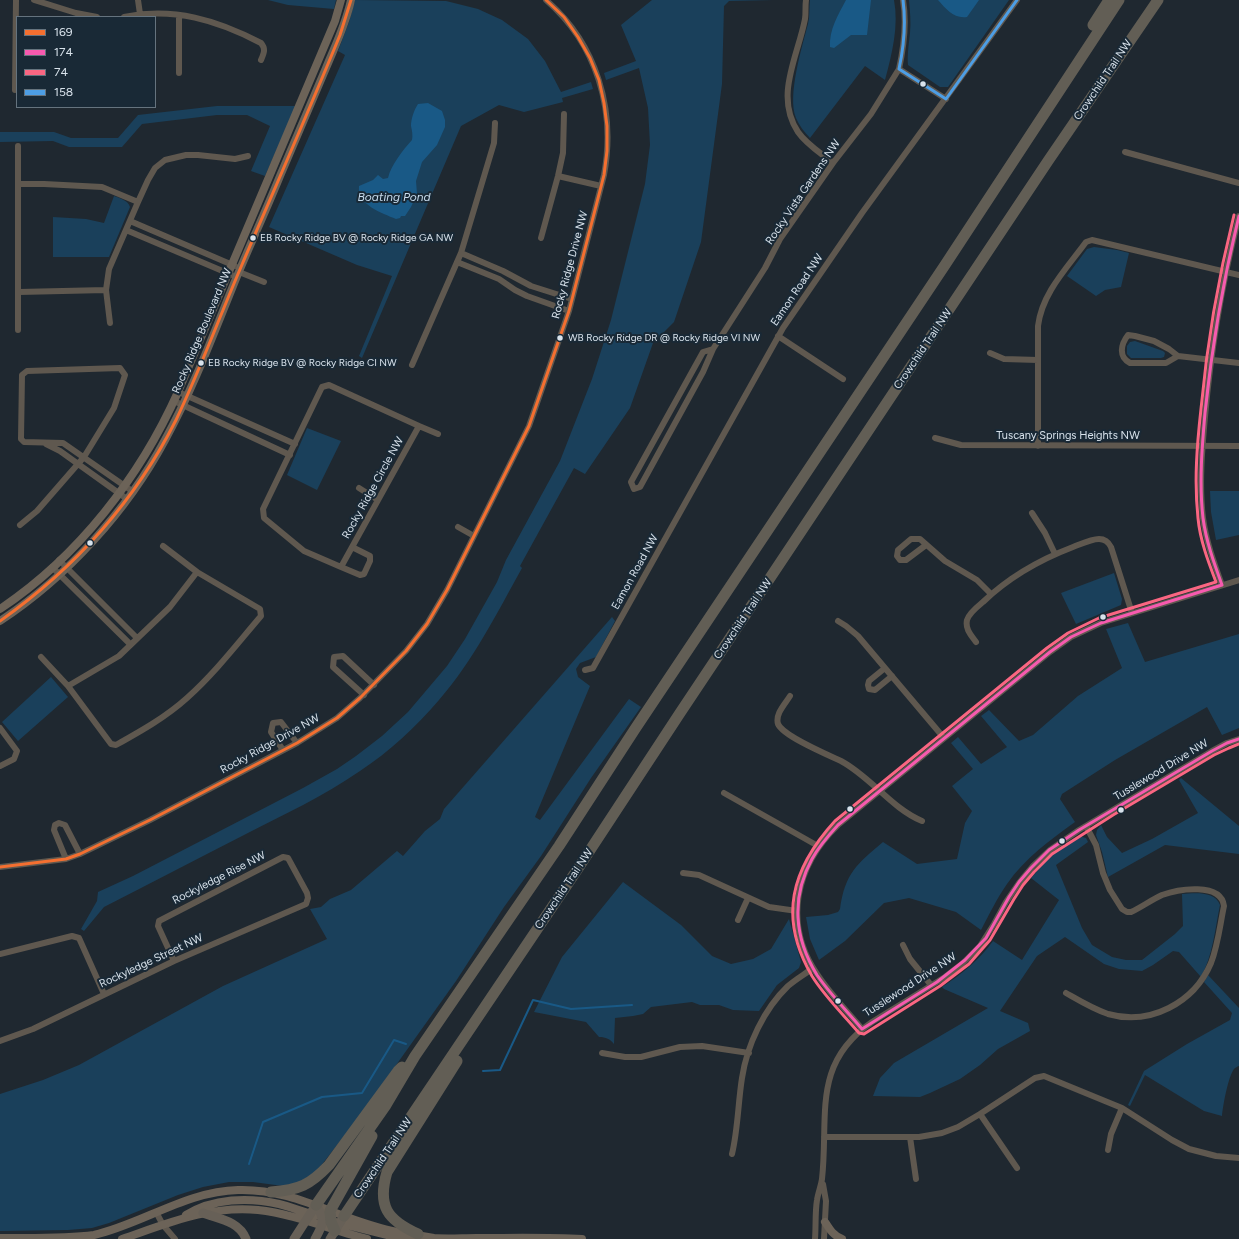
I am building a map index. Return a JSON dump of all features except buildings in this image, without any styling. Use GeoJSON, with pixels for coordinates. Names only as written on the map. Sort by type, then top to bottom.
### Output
{"type":"FeatureCollection","features":[{"type":"Feature","properties":{"kind":"highway"},"geometry":{"type":"LineString","coordinates":[[1060,88],[1065,70],[1109,0]]}},
{"type":"Feature","properties":{"kind":"highway"},"geometry":{"type":"LineString","coordinates":[[311,1213],[386,1105],[415,1056],[559,846],[635,728],[945,265],[1119,0]]}},
{"type":"Feature","properties":{"kind":"highway","name":"Crowchild Trail NW"},"geometry":{"type":"LineString","coordinates":[[331,1222],[513,966],[1010,218],[1158,2]]}},
{"type":"Feature","properties":{"kind":"highway"},"geometry":{"type":"LineString","coordinates":[[417,1237],[399,1225],[388,1213],[384,1197],[384,1185],[387,1172],[509,979],[513,966]]}},
{"type":"Feature","properties":{"kind":"highway"},"geometry":{"type":"LineString","coordinates":[[271,1192],[297,1189],[319,1176],[330,1165],[346,1144],[398,1071],[415,1056]]}},
{"type":"Feature","properties":{"kind":"highway"},"geometry":{"type":"LineString","coordinates":[[331,1222],[386,1105]]}},
{"type":"Feature","properties":{"kind":"main road"},"geometry":{"type":"LineString","coordinates":[[203,1213],[233,1223],[240,1229],[246,1239]]}},
{"type":"Feature","properties":{"kind":"main road"},"geometry":{"type":"LineString","coordinates":[[294,1239],[311,1213],[331,1222],[315,1239]]}},
{"type":"Feature","properties":{"kind":"street"},"geometry":{"type":"LineString","coordinates":[[15,90],[16,0]]}},
{"type":"Feature","properties":{"kind":"street"},"geometry":{"type":"LineString","coordinates":[[34,0],[76,13],[92,16]]}},
{"type":"Feature","properties":{"kind":"street"},"geometry":{"type":"LineString","coordinates":[[138,0],[140,14]]}},
{"type":"Feature","properties":{"kind":"street","name":"Rocky Ridge Boulevard NW"},"geometry":{"type":"LineString","coordinates":[[0,609],[37,581],[93,525],[124,486],[150,446],[178,392],[335,21],[341,0]]}},
{"type":"Feature","properties":{"kind":"street","name":"Rocky Ridge Boulevard NW"},"geometry":{"type":"LineString","coordinates":[[0,622],[26,603],[68,568],[127,499],[159,451],[183,406],[342,30],[351,0]]}},
{"type":"Feature","properties":{"kind":"street","name":"Rocky Ridge Drive NW"},"geometry":{"type":"LineString","coordinates":[[0,867],[66,859],[80,854],[150,820],[297,743],[336,718],[364,695],[428,624],[447,590],[529,426],[569,310],[602,186],[607,153],[608,129],[606,106],[600,83],[592,60],[580,39],[566,20],[546,0]]}},
{"type":"Feature","properties":{"kind":"street"},"geometry":{"type":"LineString","coordinates":[[806,0],[805,18],[788,84],[787,100],[790,117],[798,132],[808,143],[833,163]]}},
{"type":"Feature","properties":{"kind":"street"},"geometry":{"type":"LineString","coordinates":[[903,0],[905,30],[899,69],[946,99]]}},
{"type":"Feature","properties":{"kind":"street","name":"Eamon Road NW"},"geometry":{"type":"LineString","coordinates":[[585,670],[593,668],[778,336],[862,213],[1017,0]]}},
{"type":"Feature","properties":{"kind":"street"},"geometry":{"type":"LineString","coordinates":[[129,16],[153,13],[203,18],[261,43],[264,51],[261,60]]}},
{"type":"Feature","properties":{"kind":"street"},"geometry":{"type":"LineString","coordinates":[[179,15],[179,73]]}},
{"type":"Feature","properties":{"kind":"street","name":"Rocky Vista Gardens NW"},"geometry":{"type":"LineString","coordinates":[[713,349],[703,352],[631,482],[634,489],[640,487],[703,372],[713,349],[765,268],[780,239],[833,163],[871,114],[899,69]]}},
{"type":"Feature","properties":{"kind":"street"},"geometry":{"type":"LineString","coordinates":[[541,238],[563,153],[564,114]]}},
{"type":"Feature","properties":{"kind":"street"},"geometry":{"type":"LineString","coordinates":[[412,364],[459,258],[494,143],[495,123]]}},
{"type":"Feature","properties":{"kind":"street"},"geometry":{"type":"LineString","coordinates":[[18,146],[18,330]]}},
{"type":"Feature","properties":{"kind":"street"},"geometry":{"type":"LineString","coordinates":[[1125,152],[1239,183]]}},
{"type":"Feature","properties":{"kind":"street"},"geometry":{"type":"LineString","coordinates":[[110,323],[106,290],[109,269],[148,180],[155,168],[165,160],[186,155],[235,159],[248,156]]}},
{"type":"Feature","properties":{"kind":"street"},"geometry":{"type":"LineString","coordinates":[[558,176],[602,186]]}},
{"type":"Feature","properties":{"kind":"street"},"geometry":{"type":"LineString","coordinates":[[19,184],[44,184],[102,188],[138,202]]}},
{"type":"Feature","properties":{"kind":"street"},"geometry":{"type":"LineString","coordinates":[[1222,585],[1208,542],[1204,519],[1202,489],[1203,447],[1211,360],[1226,271],[1239,216]]}},
{"type":"Feature","properties":{"kind":"street"},"geometry":{"type":"LineString","coordinates":[[130,221],[232,265],[239,273]]}},
{"type":"Feature","properties":{"kind":"street"},"geometry":{"type":"LineString","coordinates":[[126,230],[228,273],[239,273],[264,282]]}},
{"type":"Feature","properties":{"kind":"street"},"geometry":{"type":"LineString","coordinates":[[1038,446],[1039,319],[1045,300],[1052,288],[1086,242],[1092,240],[1239,275]]}},
{"type":"Feature","properties":{"kind":"street"},"geometry":{"type":"LineString","coordinates":[[459,258],[503,271],[531,286],[572,299]]}},
{"type":"Feature","properties":{"kind":"street"},"geometry":{"type":"LineString","coordinates":[[459,258],[527,296],[569,310]]}},
{"type":"Feature","properties":{"kind":"street"},"geometry":{"type":"LineString","coordinates":[[499,279],[503,271]]}},
{"type":"Feature","properties":{"kind":"street"},"geometry":{"type":"LineString","coordinates":[[527,296],[531,286]]}},
{"type":"Feature","properties":{"kind":"street"},"geometry":{"type":"LineString","coordinates":[[19,292],[106,290]]}},
{"type":"Feature","properties":{"kind":"street"},"geometry":{"type":"LineString","coordinates":[[1178,356],[1166,363],[1130,363],[1125,360],[1122,355],[1123,342],[1128,335],[1135,336],[1154,341],[1178,356],[1239,362]]}},
{"type":"Feature","properties":{"kind":"street"},"geometry":{"type":"LineString","coordinates":[[778,336],[843,379]]}},
{"type":"Feature","properties":{"kind":"street"},"geometry":{"type":"LineString","coordinates":[[990,353],[1004,359],[1038,360]]}},
{"type":"Feature","properties":{"kind":"street"},"geometry":{"type":"LineString","coordinates":[[20,525],[37,511],[84,457],[114,408],[124,375],[120,368],[27,371],[22,375],[21,439],[24,442],[64,443],[84,457],[124,486],[132,491]]}},
{"type":"Feature","properties":{"kind":"street"},"geometry":{"type":"LineString","coordinates":[[352,547],[370,556],[370,561],[364,574],[360,575],[304,551],[264,518],[263,508],[322,387],[329,385],[438,434]]}},
{"type":"Feature","properties":{"kind":"street"},"geometry":{"type":"LineString","coordinates":[[178,392],[295,444]]}},
{"type":"Feature","properties":{"kind":"street"},"geometry":{"type":"LineString","coordinates":[[174,401],[290,455]]}},
{"type":"Feature","properties":{"kind":"street","name":"Rocky Ridge Circle NW"},"geometry":{"type":"LineString","coordinates":[[341,567],[419,426]]}},
{"type":"Feature","properties":{"kind":"street","name":"Tuscany Springs Heights NW"},"geometry":{"type":"LineString","coordinates":[[935,438],[961,445],[1239,446]]}},
{"type":"Feature","properties":{"kind":"street"},"geometry":{"type":"LineString","coordinates":[[42,442],[60,451],[78,463],[118,494],[127,499]]}},
{"type":"Feature","properties":{"kind":"street"},"geometry":{"type":"LineString","coordinates":[[359,488],[378,500]]}},
{"type":"Feature","properties":{"kind":"street"},"geometry":{"type":"LineString","coordinates":[[1032,512],[1055,554]]}},
{"type":"Feature","properties":{"kind":"street"},"geometry":{"type":"LineString","coordinates":[[458,527],[474,536]]}},
{"type":"Feature","properties":{"kind":"street"},"geometry":{"type":"LineString","coordinates":[[926,544],[906,560],[902,561],[897,556],[898,550],[911,539],[920,538],[948,563],[973,577],[991,594]]}},
{"type":"Feature","properties":{"kind":"street"},"geometry":{"type":"LineString","coordinates":[[976,642],[969,632],[967,621],[972,612],[991,594],[1021,572],[1055,554],[1098,539],[1107,541],[1111,547],[1132,613]]}},
{"type":"Feature","properties":{"kind":"street"},"geometry":{"type":"LineString","coordinates":[[40,657],[68,686],[111,744],[116,745],[153,724],[187,698],[215,671],[261,616],[260,609],[197,572],[163,546]]}},
{"type":"Feature","properties":{"kind":"street"},"geometry":{"type":"LineString","coordinates":[[59,560],[137,638]]}},
{"type":"Feature","properties":{"kind":"street"},"geometry":{"type":"LineString","coordinates":[[52,566],[130,644]]}},
{"type":"Feature","properties":{"kind":"street"},"geometry":{"type":"LineString","coordinates":[[68,686],[119,656],[170,607],[197,572]]}},
{"type":"Feature","properties":{"kind":"street"},"geometry":{"type":"LineString","coordinates":[[862,1029],[822,982],[813,968],[804,949],[801,938],[798,911],[800,888],[804,874],[818,846],[838,825],[1060,644],[1088,629],[1132,613],[1239,580]]}},
{"type":"Feature","properties":{"kind":"street"},"geometry":{"type":"LineString","coordinates":[[838,621],[853,631],[944,738]]}},
{"type":"Feature","properties":{"kind":"street"},"geometry":{"type":"LineString","coordinates":[[364,695],[333,667],[334,657],[343,656],[374,685]]}},
{"type":"Feature","properties":{"kind":"street"},"geometry":{"type":"LineString","coordinates":[[885,668],[869,681],[869,689],[875,690],[892,676]]}},
{"type":"Feature","properties":{"kind":"street"},"geometry":{"type":"LineString","coordinates":[[790,696],[778,716],[778,723],[781,729],[812,748],[853,768],[909,816],[922,821]]}},
{"type":"Feature","properties":{"kind":"street"},"geometry":{"type":"LineString","coordinates":[[283,750],[271,732],[273,723],[281,722],[297,743]]}},
{"type":"Feature","properties":{"kind":"street"},"geometry":{"type":"LineString","coordinates":[[0,728],[17,751],[14,759],[0,766]]}},
{"type":"Feature","properties":{"kind":"street","name":"Tusslewood Drive NW"},"geometry":{"type":"LineString","coordinates":[[815,1239],[817,1200],[822,1180],[824,1104],[828,1081],[833,1068],[845,1047],[862,1029],[945,977],[962,964],[980,946],[1013,891],[1026,874],[1041,858],[1063,840],[1212,751],[1227,743],[1239,739]]}},
{"type":"Feature","properties":{"kind":"street"},"geometry":{"type":"LineString","coordinates":[[724,793],[818,846]]}},
{"type":"Feature","properties":{"kind":"street"},"geometry":{"type":"LineString","coordinates":[[66,859],[54,830],[55,825],[59,823],[66,825],[80,854]]}},
{"type":"Feature","properties":{"kind":"street"},"geometry":{"type":"LineString","coordinates":[[1066,994],[1097,1010],[1121,1016],[1144,1016],[1168,1009],[1190,994],[1206,974],[1213,958],[1224,906],[1222,898],[1211,891],[1182,890],[1164,895],[1131,912],[1122,910],[1107,884],[1096,845],[1086,826]]}},
{"type":"Feature","properties":{"kind":"street","name":"Rockyledge Rise NW"},"geometry":{"type":"LineString","coordinates":[[174,960],[158,926],[159,921],[282,857],[288,858],[307,893],[308,898]]}},
{"type":"Feature","properties":{"kind":"street"},"geometry":{"type":"LineString","coordinates":[[683,873],[699,875],[769,907],[798,911]]}},
{"type":"Feature","properties":{"kind":"street","name":"Rockyledge Street NW"},"geometry":{"type":"LineString","coordinates":[[0,1041],[32,1029],[174,960],[306,904],[308,898]]}},
{"type":"Feature","properties":{"kind":"street"},"geometry":{"type":"LineString","coordinates":[[738,920],[748,898]]}},
{"type":"Feature","properties":{"kind":"street"},"geometry":{"type":"LineString","coordinates":[[0,954],[72,936],[79,938],[104,994]]}},
{"type":"Feature","properties":{"kind":"street"},"geometry":{"type":"LineString","coordinates":[[903,945],[910,959],[931,985]]}},
{"type":"Feature","properties":{"kind":"street"},"geometry":{"type":"LineString","coordinates":[[732,1154],[743,1076],[749,1053],[760,1026],[774,1002],[790,985],[813,968]]}},
{"type":"Feature","properties":{"kind":"street"},"geometry":{"type":"LineString","coordinates":[[602,1053],[625,1058],[641,1057],[680,1047],[702,1046],[749,1053]]}},
{"type":"Feature","properties":{"kind":"street"},"geometry":{"type":"LineString","coordinates":[[824,1137],[927,1136],[942,1133],[958,1127],[1035,1078],[1042,1076],[1048,1077],[1122,1108],[1189,1149],[1216,1156],[1239,1158]]}},
{"type":"Feature","properties":{"kind":"street"},"geometry":{"type":"LineString","coordinates":[[1108,1150],[1111,1134],[1122,1108]]}},
{"type":"Feature","properties":{"kind":"street"},"geometry":{"type":"LineString","coordinates":[[980,1114],[1017,1168]]}},
{"type":"Feature","properties":{"kind":"street"},"geometry":{"type":"LineString","coordinates":[[910,1136],[916,1179]]}},
{"type":"Feature","properties":{"kind":"street","name":"Tusslewood Drive NW"},"geometry":{"type":"LineString","coordinates":[[822,1180],[826,1201],[824,1239]]}},
{"type":"Feature","properties":{"kind":"street"},"geometry":{"type":"LineString","coordinates":[[0,1238],[61,1238],[93,1235],[116,1228],[178,1204],[214,1193],[236,1190],[254,1190],[271,1192],[311,1213],[367,1239]]}},
{"type":"Feature","properties":{"kind":"street"},"geometry":{"type":"LineString","coordinates":[[178,1219],[194,1209],[217,1203],[245,1200],[279,1204],[311,1213]]}},
{"type":"Feature","properties":{"kind":"street"},"geometry":{"type":"LineString","coordinates":[[122,1239],[178,1219],[203,1213],[239,1209],[311,1213]]}},
{"type":"Feature","properties":{"kind":"street"},"geometry":{"type":"LineString","coordinates":[[156,1212],[163,1225],[175,1239]]}},
{"type":"Feature","properties":{"kind":"street"},"geometry":{"type":"LineString","coordinates":[[331,1222],[382,1228],[417,1237],[582,1239]]}},
{"type":"Feature","properties":{"kind":"street"},"geometry":{"type":"LineString","coordinates":[[825,1222],[835,1236],[842,1239]]}},
{"type":"Feature","properties":{"kind":"shaded area"},"geometry":{"type":"Polygon","coordinates":[[[268,0],[336,0],[334,9],[288,5],[268,0]]]}},
{"type":"Feature","properties":{"kind":"shaded area"},"geometry":{"type":"Polygon","coordinates":[[[355,0],[446,1],[478,9],[502,20],[528,39],[545,61],[561,92],[591,82],[593,89],[562,98],[563,102],[524,112],[499,105],[461,126],[362,358],[359,356],[392,276],[357,265],[269,227],[345,55],[338,51],[349,22],[355,0]]]}},
{"type":"Feature","properties":{"kind":"shaded area"},"geometry":{"type":"Polygon","coordinates":[[[652,0],[773,0],[729,1],[724,6],[722,84],[701,242],[674,322],[653,343],[630,408],[585,474],[574,468],[520,566],[522,568],[474,653],[451,685],[412,729],[371,764],[332,789],[104,907],[84,931],[81,929],[97,901],[98,892],[133,876],[303,788],[337,769],[356,756],[382,736],[408,712],[447,666],[465,639],[497,582],[506,560],[560,461],[592,379],[611,320],[645,184],[650,145],[648,108],[639,68],[606,80],[604,73],[636,61],[621,25],[652,0]]]}},
{"type":"Feature","properties":{"kind":"shaded area"},"geometry":{"type":"Polygon","coordinates":[[[810,0],[894,0],[896,20],[892,50],[885,80],[865,66],[810,138],[796,118],[793,97],[796,71],[809,21],[810,0]]]}},
{"type":"Feature","properties":{"kind":"shaded area"},"geometry":{"type":"Polygon","coordinates":[[[909,0],[1009,0],[948,87],[940,87],[908,65],[910,33],[909,0]]]}},
{"type":"Feature","properties":{"kind":"shaded area"},"geometry":{"type":"Polygon","coordinates":[[[217,106],[296,106],[265,176],[251,171],[270,126],[247,115],[217,115],[142,124],[122,147],[69,147],[53,141],[0,142],[0,132],[54,132],[71,138],[118,138],[138,115],[217,106]]]}},
{"type":"Feature","properties":{"kind":"shaded area"},"geometry":{"type":"Polygon","coordinates":[[[114,196],[125,201],[130,207],[109,257],[53,257],[53,217],[86,219],[104,223],[114,196]]]}},
{"type":"Feature","properties":{"kind":"shaded area"},"geometry":{"type":"Polygon","coordinates":[[[1094,247],[1129,253],[1121,287],[1105,290],[1096,296],[1067,276],[1087,249],[1094,247]]]}},
{"type":"Feature","properties":{"kind":"shaded area"},"geometry":{"type":"Polygon","coordinates":[[[1135,341],[1163,351],[1165,353],[1164,357],[1131,358],[1127,354],[1127,346],[1130,342],[1135,341]]]}},
{"type":"Feature","properties":{"kind":"shaded area"},"geometry":{"type":"Polygon","coordinates":[[[307,428],[341,441],[317,490],[287,475],[307,428]]]}},
{"type":"Feature","properties":{"kind":"shaded area"},"geometry":{"type":"Polygon","coordinates":[[[1210,491],[1239,491],[1239,535],[1216,540],[1211,512],[1210,491]]]}},
{"type":"Feature","properties":{"kind":"shaded area"},"geometry":{"type":"Polygon","coordinates":[[[1114,573],[1122,599],[1121,605],[1076,624],[1061,593],[1114,573]]]}},
{"type":"Feature","properties":{"kind":"shaded area"},"geometry":{"type":"Polygon","coordinates":[[[612,617],[615,621],[596,657],[580,663],[576,669],[578,677],[590,686],[535,817],[540,820],[629,699],[641,707],[591,778],[541,856],[504,907],[456,981],[359,1117],[316,1172],[298,1183],[283,1186],[253,1182],[229,1182],[203,1187],[178,1195],[109,1223],[92,1228],[68,1230],[0,1231],[0,1094],[43,1080],[79,1065],[223,986],[327,939],[310,909],[321,907],[330,899],[351,890],[397,851],[403,856],[425,831],[440,819],[444,809],[612,617]]]}},
{"type":"Feature","properties":{"kind":"shaded area"},"geometry":{"type":"Polygon","coordinates":[[[1128,623],[1145,662],[1239,634],[1239,728],[1222,735],[1207,707],[1115,760],[1062,794],[1060,799],[1075,822],[1038,850],[1014,875],[1000,895],[981,930],[956,912],[909,898],[884,903],[845,941],[819,960],[810,939],[806,917],[828,915],[838,912],[845,886],[854,870],[859,863],[883,842],[917,864],[957,859],[965,823],[972,811],[952,786],[973,769],[951,743],[958,737],[981,764],[1007,747],[981,716],[989,710],[1019,741],[1033,735],[1078,696],[1122,668],[1106,629],[1128,623]]]}},
{"type":"Feature","properties":{"kind":"shaded area"},"geometry":{"type":"Polygon","coordinates":[[[51,677],[68,697],[18,741],[2,722],[51,677]]]}},
{"type":"Feature","properties":{"kind":"shaded area"},"geometry":{"type":"Polygon","coordinates":[[[1181,778],[1239,826],[1239,854],[1165,845],[1108,877],[1096,835],[1097,830],[1101,825],[1107,837],[1122,853],[1152,839],[1198,813],[1179,780],[1181,778]]]}},
{"type":"Feature","properties":{"kind":"shaded area"},"geometry":{"type":"Polygon","coordinates":[[[1079,836],[1086,838],[1088,842],[1056,865],[1082,928],[1092,945],[1112,957],[1126,960],[1142,960],[1175,934],[1183,926],[1182,894],[1204,894],[1214,897],[1217,900],[1220,905],[1213,942],[1201,977],[1179,952],[1173,951],[1142,971],[1119,969],[1104,964],[1065,937],[1037,956],[1000,1011],[1028,1023],[1030,1031],[998,1049],[980,1065],[960,1079],[930,1093],[920,1097],[873,1096],[880,1078],[894,1063],[988,1008],[942,987],[970,966],[993,941],[1022,960],[1059,900],[1031,878],[1039,869],[1041,864],[1066,844],[1079,836]]]}},
{"type":"Feature","properties":{"kind":"shaded area"},"geometry":{"type":"Polygon","coordinates":[[[623,882],[681,925],[712,956],[731,964],[753,959],[771,949],[789,919],[801,962],[799,968],[777,985],[759,1011],[733,1010],[719,1005],[700,1005],[692,1002],[651,1007],[643,1014],[615,1018],[614,1044],[604,1037],[599,1037],[586,1022],[534,1012],[562,957],[623,882]]]}},
{"type":"Feature","properties":{"kind":"shaded area"},"geometry":{"type":"Polygon","coordinates":[[[1208,975],[1239,1008],[1239,1066],[1234,1069],[1230,1078],[1222,1116],[1204,1111],[1145,1075],[1130,1106],[1128,1105],[1144,1071],[1187,1044],[1230,1020],[1232,1013],[1204,982],[1208,975]]]}},
{"type":"Feature","properties":{"kind":"water"},"geometry":{"type":"Polygon","coordinates":[[[846,0],[871,0],[867,35],[851,35],[834,48],[830,47],[831,35],[837,17],[846,0]]]}},
{"type":"Feature","properties":{"kind":"water"},"geometry":{"type":"Polygon","coordinates":[[[938,0],[979,0],[967,17],[962,17],[951,13],[938,0]]]}},
{"type":"Feature","properties":{"kind":"water","name":"Boating Pond"},"geometry":{"type":"Polygon","coordinates":[[[428,103],[442,111],[445,120],[445,127],[437,145],[422,162],[416,181],[417,194],[411,207],[405,216],[401,216],[400,218],[396,219],[378,211],[366,203],[359,193],[359,186],[373,180],[378,175],[383,179],[388,178],[401,153],[412,140],[411,123],[418,104],[428,103]]]}},
{"type":"Feature","properties":{"kind":"waterway"},"geometry":{"type":"LineString","coordinates":[[483,1071],[500,1070],[533,1000],[571,1009],[632,1005]]}},
{"type":"Feature","properties":{"kind":"waterway"},"geometry":{"type":"LineString","coordinates":[[249,1164],[263,1122],[322,1097],[362,1093],[394,1040],[406,1044]]}},
{"type":"Feature","properties":{"kind":"transit line","name":"169"},"geometry":{"type":"LineString","coordinates":[[0,621],[53,579],[78,556],[100,532],[122,506],[141,479],[176,420],[340,35],[351,0]]}},
{"type":"Feature","properties":{"kind":"transit line","name":"169"},"geometry":{"type":"LineString","coordinates":[[0,867],[66,859],[80,854],[150,820],[297,743],[337,718],[360,698],[406,651],[427,624],[447,590],[529,426],[569,311],[604,175],[607,151],[607,126],[599,80],[590,58],[578,37],[564,17],[546,0]]}},
{"type":"Feature","properties":{"kind":"transit line","name":"158"},"geometry":{"type":"LineString","coordinates":[[903,0],[904,34],[899,69],[946,99],[1017,0]]}},
{"type":"Feature","properties":{"kind":"transit line","name":"74"},"geometry":{"type":"LineString","coordinates":[[1234,215],[1218,287],[1210,335],[1203,384],[1196,463],[1196,490],[1199,526],[1205,550],[1216,582],[1099,618],[1068,633],[1047,648],[835,821],[820,839],[808,857],[799,876],[794,895],[793,914],[795,934],[801,955],[817,984],[828,998],[859,1033],[864,1034],[940,986],[969,964],[990,940],[1023,885],[1052,854],[1113,815],[1214,755],[1239,744]]}},
{"type":"Feature","properties":{"kind":"transit line","name":"174"},"geometry":{"type":"LineString","coordinates":[[1239,216],[1223,289],[1211,363],[1201,465],[1201,492],[1204,527],[1222,585],[1101,623],[1071,637],[1050,652],[838,825],[824,841],[812,859],[805,873],[801,888],[798,903],[798,917],[800,932],[809,961],[822,982],[862,1029],[937,982],[965,960],[986,938],[1019,882],[1049,850],[1079,830],[1212,751],[1227,743],[1239,739]]}},
{"type":"Feature","properties":{"kind":"place","name":"EB Rocky Ridge BV @ Rocky Ridge GA NW"},"geometry":{"type":"Point","coordinates":[253,238]}},
{"type":"Feature","properties":{"kind":"place","name":"WB Rocky Ridge DR @ Rocky Ridge VI NW"},"geometry":{"type":"Point","coordinates":[560,338]}},
{"type":"Feature","properties":{"kind":"place","name":"EB Rocky Ridge BV @ Rocky Ridge CI NW"},"geometry":{"type":"Point","coordinates":[201,363]}}]}
